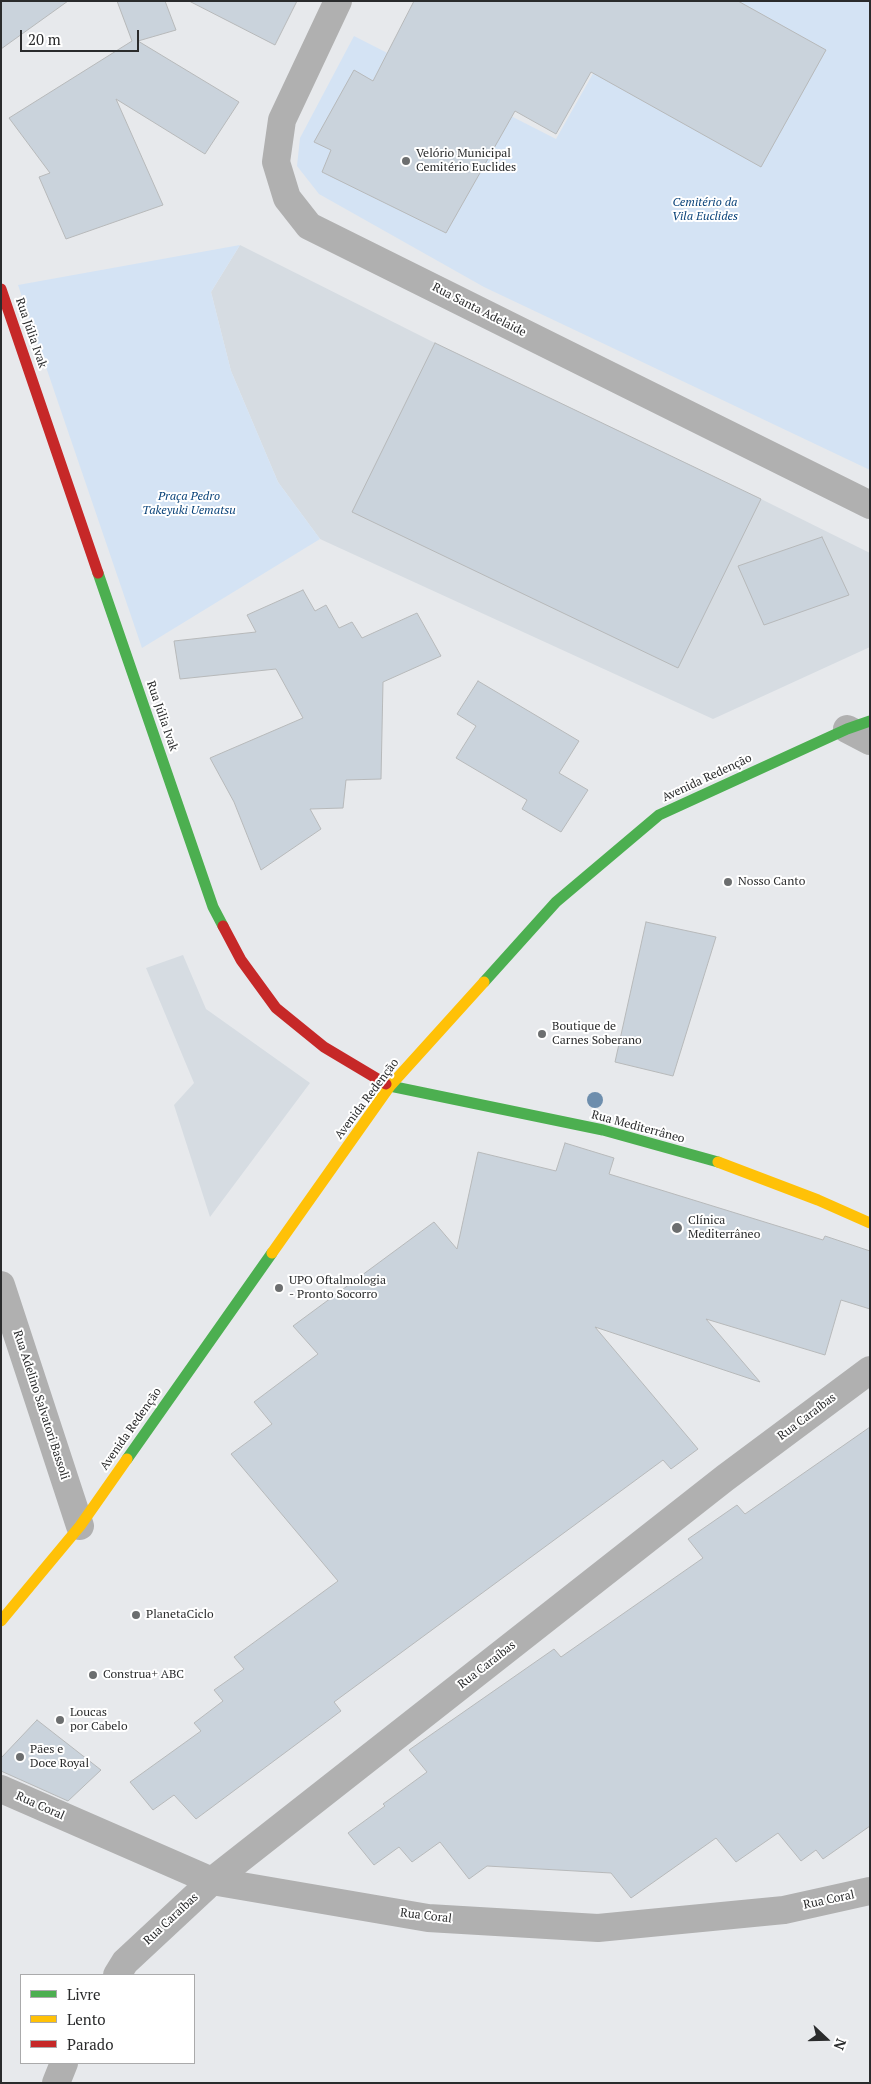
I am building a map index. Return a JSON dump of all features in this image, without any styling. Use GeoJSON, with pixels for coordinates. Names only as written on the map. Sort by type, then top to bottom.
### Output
{"type":"FeatureCollection","features":[{"type":"Feature","properties":{"kind":"street","name":"Rua Santa Adelaide"},"geometry":{"type":"LineString","coordinates":[[338,1],[282,120],[276,162],[287,198],[310,226],[870,505]]}},
{"type":"Feature","properties":{"kind":"street","name":"Rua Júlia Ivak"},"geometry":{"type":"LineString","coordinates":[[1,289],[214,907],[241,960],[276,1008],[324,1047],[390,1086]]}},
{"type":"Feature","properties":{"kind":"street","name":"Avenida Redenção"},"geometry":{"type":"LineString","coordinates":[[1,1621],[80,1526],[390,1086],[556,902],[660,815],[862,730]]}},
{"type":"Feature","properties":{"kind":"street","name":"Rua Mediterrâneo"},"geometry":{"type":"LineString","coordinates":[[390,1086],[603,1130],[720,1163],[818,1200],[870,1223]]}},
{"type":"Feature","properties":{"kind":"street","name":"Rua Adelino Salvatori Bassoli"},"geometry":{"type":"LineString","coordinates":[[1,1285],[80,1526]]}},
{"type":"Feature","properties":{"kind":"street","name":"Rua Caraíbas"},"geometry":{"type":"LineString","coordinates":[[117,1974],[126,1962],[212,1881],[717,1484],[870,1370]]}},
{"type":"Feature","properties":{"kind":"street","name":"Rua Coral"},"geometry":{"type":"LineString","coordinates":[[1,1789],[212,1881],[428,1918],[598,1928],[784,1910],[870,1891]]}},
{"type":"Feature","properties":{"kind":"street"},"geometry":{"type":"LineString","coordinates":[[56,2083],[64,2064]]}},
{"type":"Feature","properties":{"kind":"shaded area"},"geometry":{"type":"Polygon","coordinates":[[[240,245],[435,343],[870,553],[870,647],[713,719],[320,539],[278,482],[231,371],[211,292],[240,245]]]}},
{"type":"Feature","properties":{"kind":"shaded area"},"geometry":{"type":"Polygon","coordinates":[[[183,955],[206,1009],[310,1083],[210,1217],[174,1105],[194,1083],[146,968],[183,955]]]}},
{"type":"Feature","properties":{"kind":"green space","name":"Cemitério da Vila Euclides"},"geometry":{"type":"Polygon","coordinates":[[[634,1],[870,1],[870,470],[484,287],[319,194],[297,166],[300,138],[354,36],[556,139],[634,1]]]}},
{"type":"Feature","properties":{"kind":"green space","name":"Praça Pedro Takeyuki Uematsu"},"geometry":{"type":"Polygon","coordinates":[[[240,245],[211,292],[231,371],[278,482],[320,539],[142,648],[18,285],[240,245]]]}},
{"type":"Feature","properties":{"kind":"building"},"geometry":{"type":"Polygon","coordinates":[[[1,1],[68,1],[1,49],[1,1]]]}},
{"type":"Feature","properties":{"kind":"building"},"geometry":{"type":"Polygon","coordinates":[[[117,1],[165,1],[176,30],[138,41],[239,102],[205,154],[116,99],[163,205],[66,239],[39,177],[50,173],[9,118],[132,41],[117,1]]]}},
{"type":"Feature","properties":{"kind":"building"},"geometry":{"type":"Polygon","coordinates":[[[189,1],[297,1],[275,45],[189,1]]]}},
{"type":"Feature","properties":{"kind":"building"},"geometry":{"type":"Polygon","coordinates":[[[414,1],[738,1],[826,50],[761,167],[591,72],[556,134],[515,111],[446,233],[322,172],[331,150],[314,142],[354,70],[373,81],[414,1]]]}},
{"type":"Feature","properties":{"kind":"building"},"geometry":{"type":"Polygon","coordinates":[[[435,343],[761,499],[678,668],[352,512],[435,343]]]}},
{"type":"Feature","properties":{"kind":"building"},"geometry":{"type":"Polygon","coordinates":[[[822,537],[849,595],[764,625],[738,566],[822,537]]]}},
{"type":"Feature","properties":{"kind":"building"},"geometry":{"type":"Polygon","coordinates":[[[303,590],[315,611],[326,605],[339,628],[352,622],[362,638],[417,613],[441,656],[383,682],[381,779],[346,780],[343,808],[310,809],[321,829],[261,870],[234,802],[210,758],[303,718],[276,669],[180,679],[174,641],[256,632],[247,615],[303,590]]]}},
{"type":"Feature","properties":{"kind":"building"},"geometry":{"type":"Polygon","coordinates":[[[478,681],[579,741],[559,773],[588,790],[561,832],[522,809],[527,800],[456,758],[476,726],[457,714],[478,681]]]}},
{"type":"Feature","properties":{"kind":"building"},"geometry":{"type":"Polygon","coordinates":[[[646,922],[716,937],[673,1076],[615,1062],[646,922]]]}},
{"type":"Feature","properties":{"kind":"building"},"geometry":{"type":"Polygon","coordinates":[[[565,1143],[614,1158],[609,1174],[823,1240],[825,1236],[870,1251],[870,1309],[841,1300],[825,1355],[706,1319],[760,1382],[595,1327],[698,1449],[671,1469],[663,1460],[334,1702],[341,1711],[196,1819],[174,1795],[153,1810],[130,1782],[201,1731],[194,1723],[223,1701],[214,1690],[244,1669],[234,1657],[338,1581],[231,1454],[272,1424],[254,1402],[318,1354],[293,1326],[434,1222],[457,1249],[478,1152],[556,1171],[565,1143]]]}},
{"type":"Feature","properties":{"kind":"building"},"geometry":{"type":"Polygon","coordinates":[[[870,1427],[870,1826],[823,1859],[816,1850],[801,1861],[778,1833],[736,1862],[716,1838],[631,1898],[611,1873],[487,1866],[469,1879],[440,1842],[412,1862],[399,1847],[374,1865],[348,1833],[385,1806],[383,1804],[427,1772],[409,1750],[554,1649],[561,1657],[703,1558],[688,1539],[737,1505],[745,1514],[870,1427]]]}},
{"type":"Feature","properties":{"kind":"building"},"geometry":{"type":"Polygon","coordinates":[[[37,1720],[101,1770],[68,1801],[1,1771],[1,1758],[37,1720]]]}},
{"type":"Feature","properties":{"kind":"traffic: fast"},"geometry":{"type":"LineString","coordinates":[[98,573],[213,907],[223,926]]}},
{"type":"Feature","properties":{"kind":"traffic: fast"},"geometry":{"type":"LineString","coordinates":[[484,982],[556,902],[659,815],[847,729],[870,721]]}},
{"type":"Feature","properties":{"kind":"traffic: fast"},"geometry":{"type":"LineString","coordinates":[[386,1084],[603,1130],[718,1162]]}},
{"type":"Feature","properties":{"kind":"traffic: fast"},"geometry":{"type":"LineString","coordinates":[[127,1459],[272,1253]]}},
{"type":"Feature","properties":{"kind":"traffic: slow"},"geometry":{"type":"LineString","coordinates":[[272,1253],[390,1086],[484,982]]}},
{"type":"Feature","properties":{"kind":"traffic: slow"},"geometry":{"type":"LineString","coordinates":[[718,1162],[818,1200],[870,1223]]}},
{"type":"Feature","properties":{"kind":"traffic: slow"},"geometry":{"type":"LineString","coordinates":[[1,1621],[80,1526],[127,1459]]}},
{"type":"Feature","properties":{"kind":"traffic: jam"},"geometry":{"type":"LineString","coordinates":[[1,289],[98,573]]}},
{"type":"Feature","properties":{"kind":"traffic: jam"},"geometry":{"type":"LineString","coordinates":[[223,926],[241,960],[276,1008],[324,1047],[386,1084]]}},
{"type":"Feature","properties":{"kind":"place","name":"Velório Municipal Cemitério Euclides"},"geometry":{"type":"Point","coordinates":[406,161]}},
{"type":"Feature","properties":{"kind":"place","name":"Nosso Canto"},"geometry":{"type":"Point","coordinates":[728,882]}},
{"type":"Feature","properties":{"kind":"place","name":"Boutique de Carnes Soberano"},"geometry":{"type":"Point","coordinates":[542,1034]}},
{"type":"Feature","properties":{"kind":"place","name":"Clínica Mediterrâneo"},"geometry":{"type":"Point","coordinates":[677,1228]}},
{"type":"Feature","properties":{"kind":"place","name":"UPO Oftalmologia - Pronto Socorro"},"geometry":{"type":"Point","coordinates":[279,1288]}},
{"type":"Feature","properties":{"kind":"place","name":"PlanetaCiclo"},"geometry":{"type":"Point","coordinates":[136,1615]}},
{"type":"Feature","properties":{"kind":"place","name":"Construa+ ABC"},"geometry":{"type":"Point","coordinates":[93,1675]}},
{"type":"Feature","properties":{"kind":"place","name":"Loucas por Cabelo"},"geometry":{"type":"Point","coordinates":[60,1720]}},
{"type":"Feature","properties":{"kind":"place","name":"Pães e Doce Royal"},"geometry":{"type":"Point","coordinates":[20,1757]}}]}
